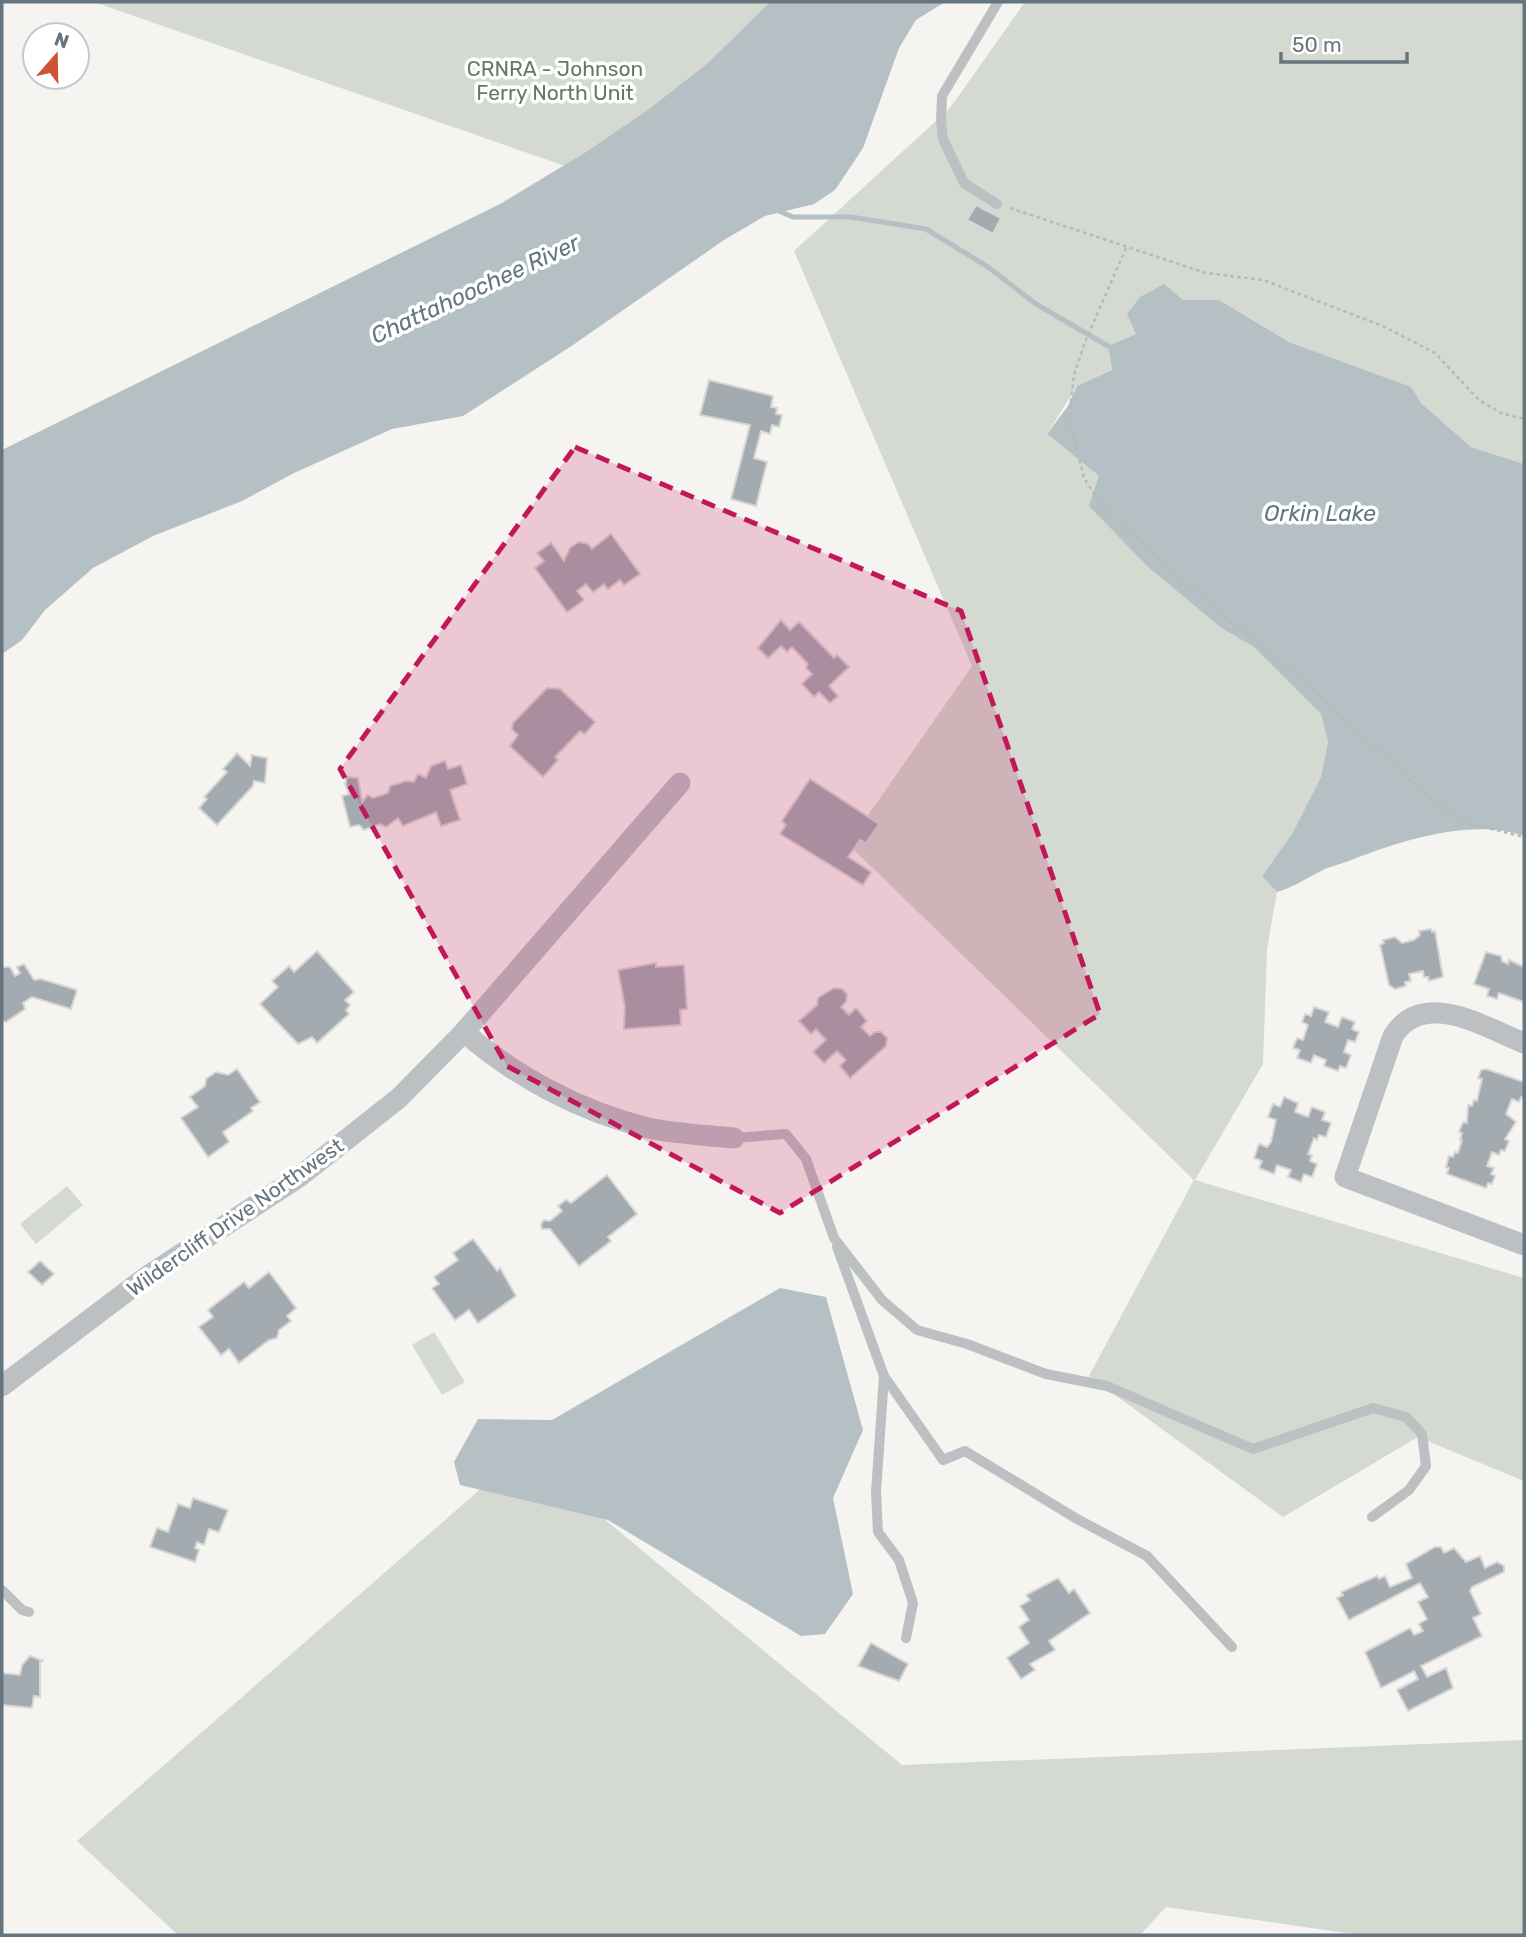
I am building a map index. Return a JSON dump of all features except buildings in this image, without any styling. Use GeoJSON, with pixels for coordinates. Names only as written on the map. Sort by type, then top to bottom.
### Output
{"type":"FeatureCollection","features":[{"type":"Feature","properties":{"kind":"street","name":"Wildercliff Drive Northwest"},"geometry":{"type":"LineString","coordinates":[[2,1385],[146,1277],[299,1177],[399,1098],[464,1032],[680,783]]}},
{"type":"Feature","properties":{"kind":"street"},"geometry":{"type":"LineString","coordinates":[[1524,1043],[1439,1012],[1425,1012],[1407,1019],[1393,1036],[1345,1177],[1524,1245]]}},
{"type":"Feature","properties":{"kind":"street"},"geometry":{"type":"LineString","coordinates":[[464,1032],[487,1053],[598,1114],[650,1129],[734,1138]]}},
{"type":"Feature","properties":{"kind":"lane"},"geometry":{"type":"LineString","coordinates":[[997,204],[964,183],[943,139],[941,120],[943,96],[998,2]]}},
{"type":"Feature","properties":{"kind":"lane"},"geometry":{"type":"LineString","coordinates":[[734,1138],[786,1134],[806,1159],[884,1376],[943,1460],[965,1451],[1077,1519],[1147,1556],[1232,1647]]}},
{"type":"Feature","properties":{"kind":"lane"},"geometry":{"type":"LineString","coordinates":[[834,1238],[883,1300],[918,1330],[967,1344],[1046,1374],[1107,1387],[1253,1449],[1373,1408],[1406,1417],[1422,1434],[1426,1466],[1409,1490],[1371,1517]]}},
{"type":"Feature","properties":{"kind":"lane"},"geometry":{"type":"LineString","coordinates":[[884,1376],[876,1492],[878,1532],[899,1560],[913,1603],[906,1638]]}},
{"type":"Feature","properties":{"kind":"lane"},"geometry":{"type":"LineString","coordinates":[[2,1590],[22,1610],[29,1612]]}},
{"type":"Feature","properties":{"kind":"path"},"geometry":{"type":"LineString","coordinates":[[997,204],[1036,214],[1126,248],[1206,273],[1263,280],[1385,327],[1435,353],[1479,400],[1501,413],[1524,419]]}},
{"type":"Feature","properties":{"kind":"path"},"geometry":{"type":"LineString","coordinates":[[1126,248],[1096,316],[1074,376],[1069,419],[1084,478],[1104,509],[1218,611],[1300,678],[1434,802],[1464,822],[1524,837]]}},
{"type":"Feature","properties":{"kind":"highlighted area"},"geometry":{"type":"Polygon","coordinates":[[[575,447],[961,611],[1100,1014],[780,1213],[507,1066],[340,769],[575,447]]]}},
{"type":"Feature","properties":{"kind":"green space","name":"CRNRA - Johnson Ferry North Unit"},"geometry":{"type":"Polygon","coordinates":[[[94,2],[770,2],[725,49],[674,92],[565,166],[94,2]]]}},
{"type":"Feature","properties":{"kind":"green space"},"geometry":{"type":"Polygon","coordinates":[[[1025,2],[1524,2],[1524,464],[1471,447],[1421,403],[1410,387],[1289,342],[1219,300],[1183,300],[1136,334],[1108,346],[1112,370],[1077,386],[1047,434],[1099,476],[1149,568],[1221,628],[1254,647],[1321,714],[1328,742],[1321,777],[1292,834],[1262,876],[1277,892],[1267,949],[1263,1064],[1195,1180],[1524,1278],[1524,1481],[1418,1437],[1283,1517],[1089,1376],[1194,1180],[848,844],[972,666],[794,251],[950,108],[1025,2]]]}},
{"type":"Feature","properties":{"kind":"green space"},"geometry":{"type":"Polygon","coordinates":[[[67,1186],[83,1205],[36,1244],[20,1224],[67,1186]]]}},
{"type":"Feature","properties":{"kind":"green space"},"geometry":{"type":"Polygon","coordinates":[[[434,1332],[465,1382],[442,1395],[412,1345],[434,1332]]]}},
{"type":"Feature","properties":{"kind":"green space"},"geometry":{"type":"Polygon","coordinates":[[[523,1452],[902,1765],[1524,1740],[1524,1935],[1360,1935],[1166,1907],[1140,1935],[178,1935],[77,1841],[523,1452]]]}},
{"type":"Feature","properties":{"kind":"water","name":"Chattahoochee River"},"geometry":{"type":"Polygon","coordinates":[[[770,2],[945,2],[916,20],[899,48],[863,148],[835,190],[814,204],[765,216],[724,240],[573,345],[463,416],[392,429],[294,473],[242,501],[153,536],[93,568],[45,610],[22,640],[2,654],[2,450],[500,204],[586,152],[648,110],[708,63],[770,2]]]}},
{"type":"Feature","properties":{"kind":"water","name":"Orkin Lake"},"geometry":{"type":"Polygon","coordinates":[[[1164,284],[1183,300],[1219,300],[1289,342],[1411,387],[1421,403],[1471,447],[1524,464],[1524,836],[1481,829],[1434,834],[1327,868],[1277,892],[1262,876],[1292,834],[1321,777],[1328,742],[1321,714],[1254,647],[1221,628],[1149,568],[1089,506],[1099,476],[1047,434],[1068,406],[1077,386],[1112,370],[1108,346],[1136,334],[1127,314],[1140,297],[1164,284]]]}},
{"type":"Feature","properties":{"kind":"water"},"geometry":{"type":"Polygon","coordinates":[[[780,1288],[826,1297],[863,1430],[833,1498],[853,1594],[825,1634],[801,1636],[608,1520],[460,1485],[454,1462],[478,1419],[552,1420],[780,1288]]]}},
{"type":"Feature","properties":{"kind":"waterway"},"geometry":{"type":"LineString","coordinates":[[774,209],[793,217],[851,217],[926,229],[988,267],[1036,304],[1108,346]]}}]}
